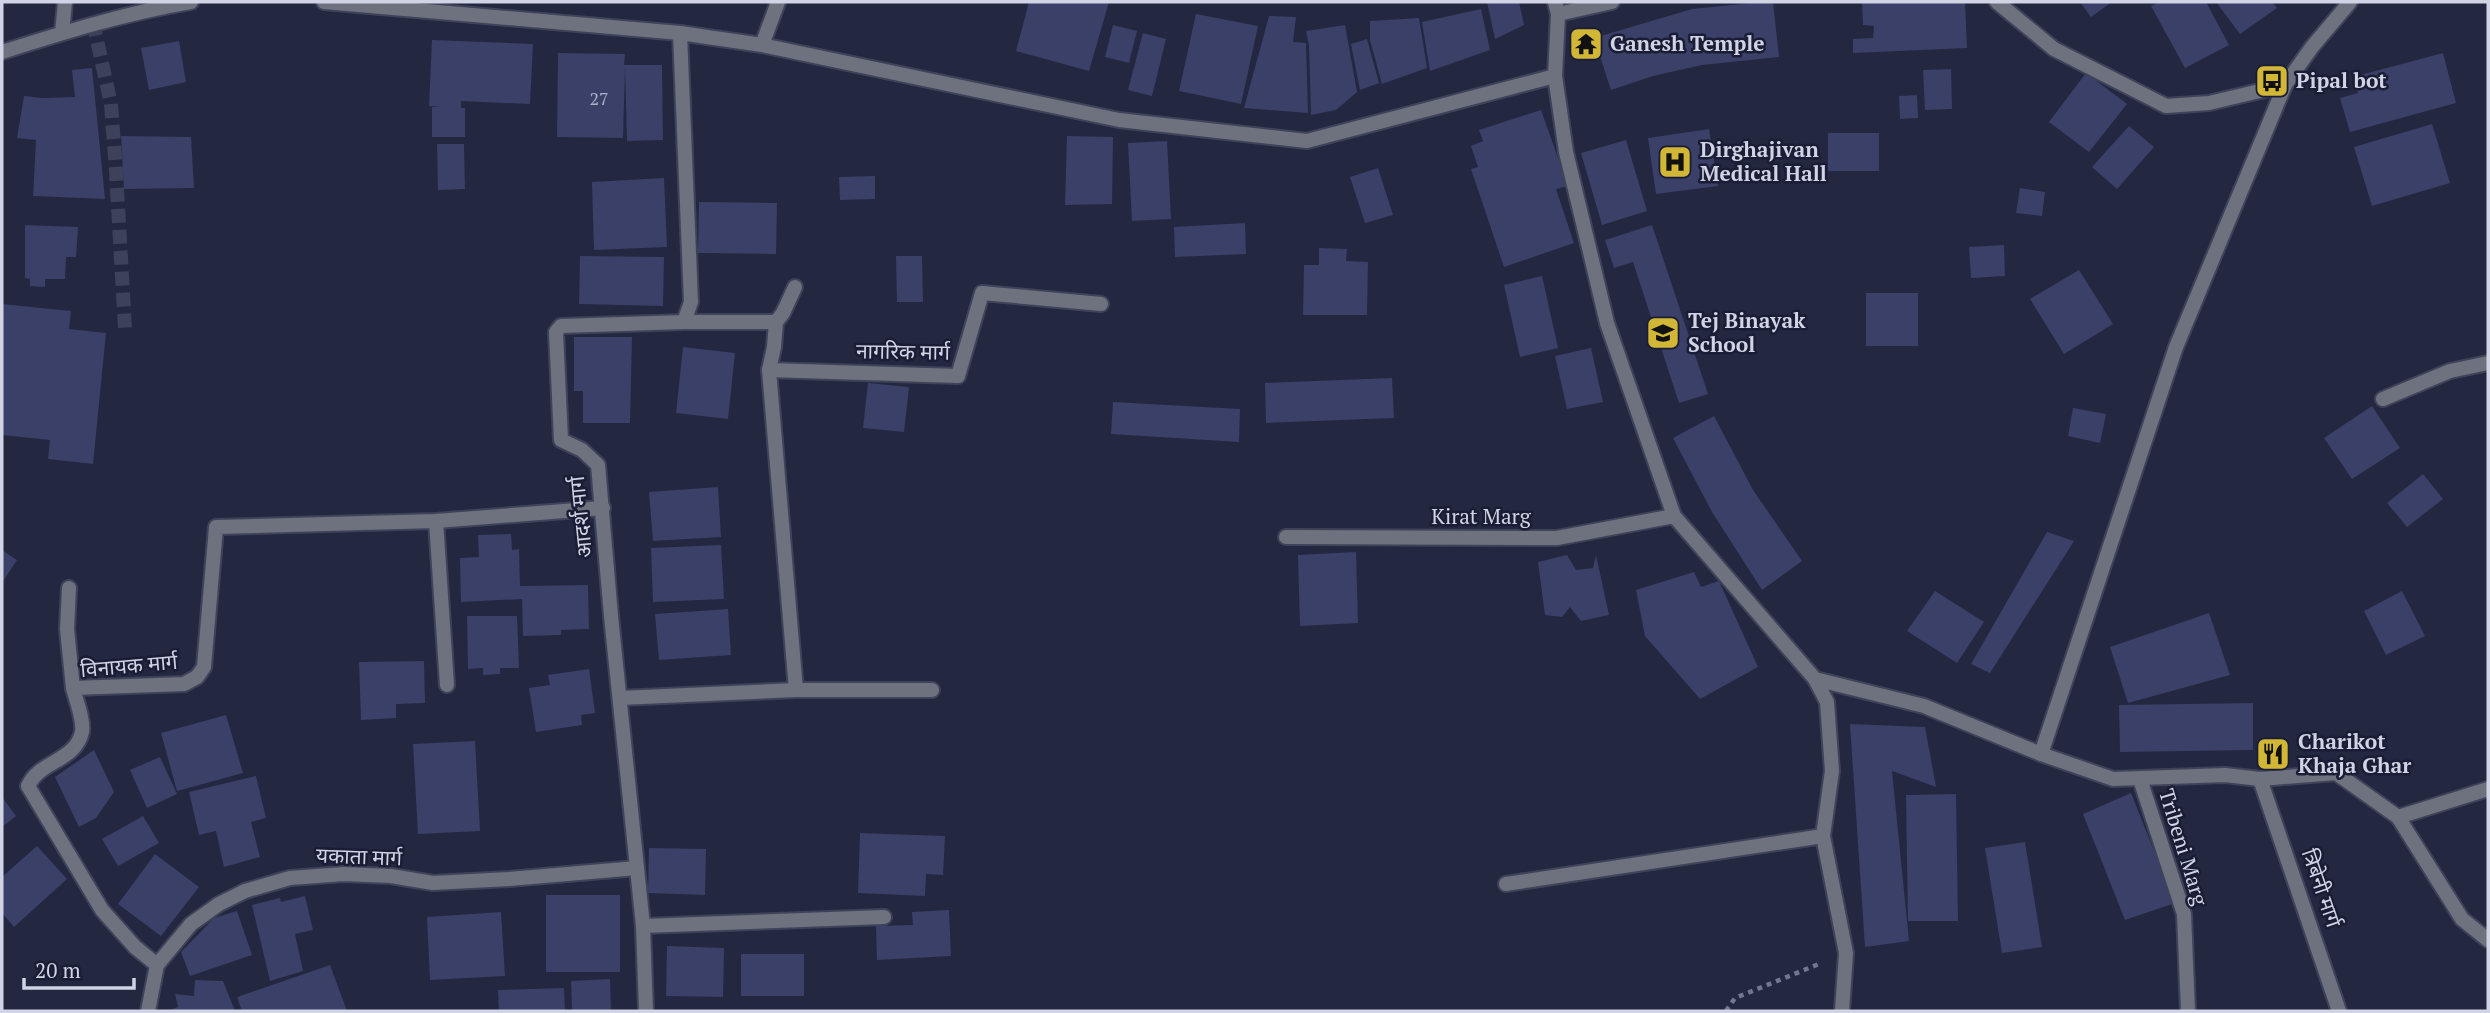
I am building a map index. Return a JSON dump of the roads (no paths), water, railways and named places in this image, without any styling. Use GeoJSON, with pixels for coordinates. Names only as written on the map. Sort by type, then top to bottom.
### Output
{"type":"FeatureCollection","features":[{"type":"Feature","properties":{"kind":"street"},"geometry":{"type":"LineString","coordinates":[[62,33],[65,2]]}},
{"type":"Feature","properties":{"kind":"street"},"geometry":{"type":"LineString","coordinates":[[2,52],[146,9],[191,2]]}},
{"type":"Feature","properties":{"kind":"street"},"geometry":{"type":"LineString","coordinates":[[324,2],[680,33],[762,45],[1119,120],[1307,141],[1555,76]]}},
{"type":"Feature","properties":{"kind":"street"},"geometry":{"type":"LineString","coordinates":[[762,45],[778,2]]}},
{"type":"Feature","properties":{"kind":"street"},"geometry":{"type":"LineString","coordinates":[[1612,2],[1556,8],[1555,76],[1566,152],[1607,323],[1674,516],[1815,679],[1827,702],[1832,771],[1822,836],[1846,953],[1842,1011]]}},
{"type":"Feature","properties":{"kind":"street"},"geometry":{"type":"LineString","coordinates":[[1997,2],[2054,49],[2166,106],[2209,103],[2285,85]]}},
{"type":"Feature","properties":{"kind":"street"},"geometry":{"type":"LineString","coordinates":[[2041,754],[2176,348],[2285,85],[2312,47],[2350,2]]}},
{"type":"Feature","properties":{"kind":"street"},"geometry":{"type":"LineString","coordinates":[[680,33],[691,302],[684,322],[776,322]]}},
{"type":"Feature","properties":{"kind":"street"},"geometry":{"type":"LineString","coordinates":[[795,287],[776,322],[769,370],[796,690]]}},
{"type":"Feature","properties":{"kind":"street","name":"नागरिक मार्ग"},"geometry":{"type":"LineString","coordinates":[[769,370],[958,376],[982,293],[1101,304]]}},
{"type":"Feature","properties":{"kind":"street","name":"आदर्श मार्ग"},"geometry":{"type":"LineString","coordinates":[[646,1011],[643,926],[598,465],[582,450],[561,440],[556,332],[561,326],[684,322]]}},
{"type":"Feature","properties":{"kind":"street"},"geometry":{"type":"LineString","coordinates":[[2382,398],[2450,371],[2488,363]]}},
{"type":"Feature","properties":{"kind":"street","name":"विनायक मार्ग"},"geometry":{"type":"LineString","coordinates":[[157,965],[135,947],[102,910],[28,786],[33,775],[73,751],[82,730],[73,688],[184,684],[197,677],[204,667],[215,529],[219,526],[436,521],[603,508]]}},
{"type":"Feature","properties":{"kind":"street","name":"Kirat Marg"},"geometry":{"type":"LineString","coordinates":[[1286,537],[1557,538],[1674,516]]}},
{"type":"Feature","properties":{"kind":"street"},"geometry":{"type":"LineString","coordinates":[[436,521],[447,685]]}},
{"type":"Feature","properties":{"kind":"street"},"geometry":{"type":"LineString","coordinates":[[69,588],[67,629],[73,688]]}},
{"type":"Feature","properties":{"kind":"street"},"geometry":{"type":"LineString","coordinates":[[1815,679],[1924,706],[2041,754],[2113,779],[2225,775],[2260,779],[2336,773],[2398,817],[2462,919],[2488,940]]}},
{"type":"Feature","properties":{"kind":"street"},"geometry":{"type":"LineString","coordinates":[[620,698],[796,690],[932,690]]}},
{"type":"Feature","properties":{"kind":"street","name":"Tribeni Marg"},"geometry":{"type":"LineString","coordinates":[[2140,779],[2184,914],[2188,1011]]}},
{"type":"Feature","properties":{"kind":"street","name":"त्रिबेनी मार्ग"},"geometry":{"type":"LineString","coordinates":[[2260,779],[2339,1011]]}},
{"type":"Feature","properties":{"kind":"street"},"geometry":{"type":"LineString","coordinates":[[2398,817],[2488,789]]}},
{"type":"Feature","properties":{"kind":"street"},"geometry":{"type":"LineString","coordinates":[[1506,884],[1822,836]]}},
{"type":"Feature","properties":{"kind":"street","name":"यकाता मार्ग"},"geometry":{"type":"LineString","coordinates":[[148,1011],[157,965],[191,924],[219,904],[245,891],[290,878],[344,874],[391,876],[433,883],[637,869]]}},
{"type":"Feature","properties":{"kind":"street"},"geometry":{"type":"LineString","coordinates":[[643,926],[884,917]]}},
{"type":"Feature","properties":{"kind":"tunnel"},"geometry":{"type":"LineString","coordinates":[[93,22],[111,104],[125,329]]}},
{"type":"Feature","properties":{"kind":"place","name":"Ganesh Temple"},"geometry":{"type":"Point","coordinates":[1586,44]}},
{"type":"Feature","properties":{"kind":"place","name":"Pipal bot"},"geometry":{"type":"Point","coordinates":[2272,81]}},
{"type":"Feature","properties":{"kind":"place","name":"Dirghajivan Medical Hall"},"geometry":{"type":"Point","coordinates":[1675,162]}},
{"type":"Feature","properties":{"kind":"place","name":"Tej Binayak School"},"geometry":{"type":"Point","coordinates":[1663,333]}},
{"type":"Feature","properties":{"kind":"place","name":"Charikot Khaja Ghar"},"geometry":{"type":"Point","coordinates":[2273,754]}}]}
